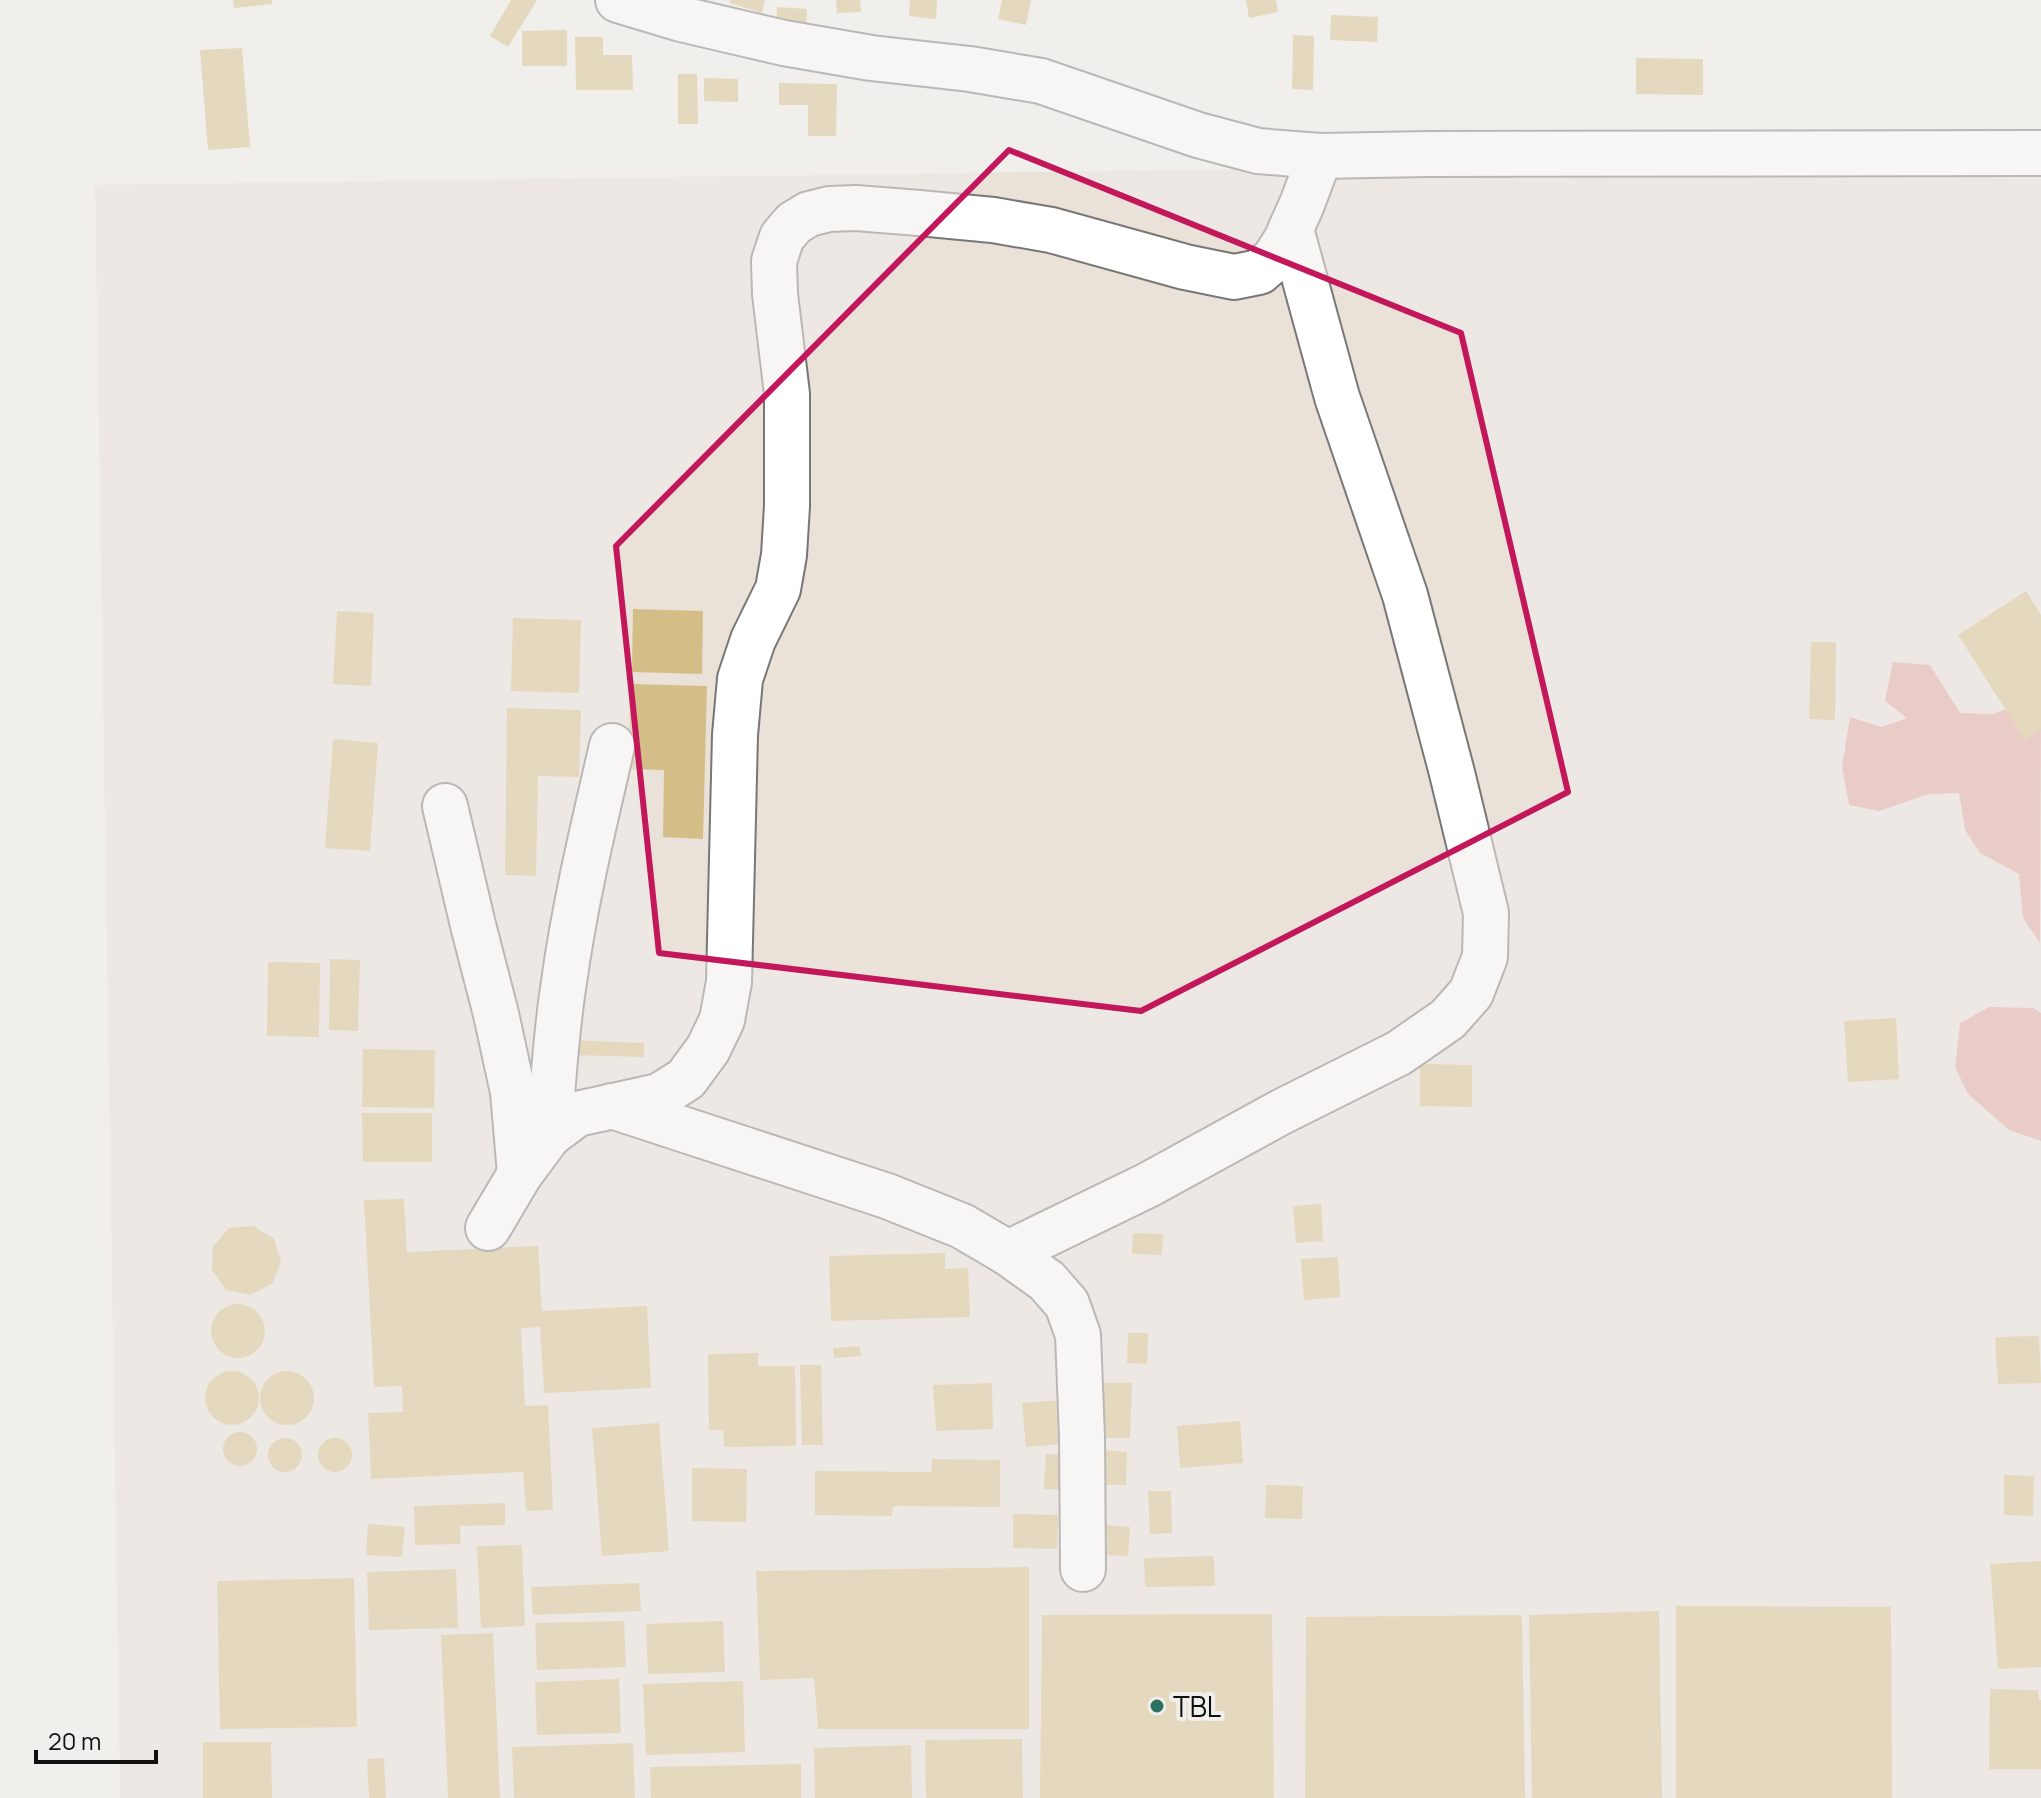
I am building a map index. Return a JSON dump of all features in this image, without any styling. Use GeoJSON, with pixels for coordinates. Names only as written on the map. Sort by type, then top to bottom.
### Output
{"type":"FeatureCollection","features":[{"type":"Feature","properties":{"kind":"street"},"geometry":{"type":"LineString","coordinates":[[618,0],[681,19],[784,43],[1041,81],[1198,135],[1258,151],[1320,156],[2041,153]]}},
{"type":"Feature","properties":{"kind":"street"},"geometry":{"type":"LineString","coordinates":[[488,1228],[520,1174],[549,1135],[577,1114],[659,1096],[686,1079],[708,1049],[722,1020],[729,982],[735,735],[740,679],[753,640],[778,589],[784,555],[787,394],[774,261],[782,237],[794,223],[809,214],[829,209],[919,213],[993,220],[1051,230],[1185,267],[1234,277],[1259,272],[1274,259],[1291,229],[1320,156]]}},
{"type":"Feature","properties":{"kind":"street"},"geometry":{"type":"LineString","coordinates":[[1008,1253],[1148,1185],[1281,1112],[1399,1053],[1448,1019],[1471,993],[1485,957],[1486,913],[1405,595],[1337,397],[1291,229]]}},
{"type":"Feature","properties":{"kind":"street"},"geometry":{"type":"LineString","coordinates":[[549,1135],[564,982],[580,886],[612,746]]}},
{"type":"Feature","properties":{"kind":"street"},"geometry":{"type":"LineString","coordinates":[[445,806],[513,1092],[520,1174]]}},
{"type":"Feature","properties":{"kind":"street"},"geometry":{"type":"LineString","coordinates":[[610,1106],[887,1196],[962,1226],[1047,1281],[1067,1304],[1078,1335],[1083,1569]]}},
{"type":"Feature","properties":{"kind":"highlighted area"},"geometry":{"type":"Polygon","coordinates":[[[1009,150],[1461,333],[1568,792],[1141,1011],[659,953],[616,546],[1009,150]]]}},
{"type":"Feature","properties":{"kind":"shaded area"},"geometry":{"type":"Polygon","coordinates":[[[2041,158],[2041,1798],[120,1798],[95,185],[2041,158]]]}},
{"type":"Feature","properties":{"kind":"shaded area"},"geometry":{"type":"Polygon","coordinates":[[[1893,662],[1930,665],[1960,713],[1993,714],[2041,696],[2040,943],[2023,918],[2019,874],[1980,853],[1965,830],[1959,793],[1929,794],[1879,811],[1849,805],[1842,767],[1850,717],[1882,727],[1907,718],[1885,701],[1893,662]]]}},
{"type":"Feature","properties":{"kind":"shaded area"},"geometry":{"type":"Polygon","coordinates":[[[1989,1007],[2034,1008],[2041,1013],[2041,1141],[2009,1130],[1968,1094],[1955,1067],[1960,1023],[1989,1007]]]}},
{"type":"Feature","properties":{"kind":"building"},"geometry":{"type":"Polygon","coordinates":[[[233,0],[272,0],[272,4],[234,8],[233,0]]]}},
{"type":"Feature","properties":{"kind":"building"},"geometry":{"type":"Polygon","coordinates":[[[511,0],[537,0],[508,47],[490,36],[511,0]]]}},
{"type":"Feature","properties":{"kind":"building"},"geometry":{"type":"Polygon","coordinates":[[[730,0],[765,0],[762,13],[730,3],[730,0]]]}},
{"type":"Feature","properties":{"kind":"building"},"geometry":{"type":"Polygon","coordinates":[[[836,0],[860,0],[861,12],[837,13],[836,0]]]}},
{"type":"Feature","properties":{"kind":"building"},"geometry":{"type":"Polygon","coordinates":[[[910,0],[937,0],[936,19],[909,16],[910,0]]]}},
{"type":"Feature","properties":{"kind":"building"},"geometry":{"type":"Polygon","coordinates":[[[1002,0],[1031,0],[1026,25],[998,19],[1002,0]]]}},
{"type":"Feature","properties":{"kind":"building"},"geometry":{"type":"Polygon","coordinates":[[[1246,0],[1276,0],[1278,12],[1249,18],[1246,0]]]}},
{"type":"Feature","properties":{"kind":"building"},"geometry":{"type":"Polygon","coordinates":[[[777,7],[807,9],[806,27],[776,25],[777,7]]]}},
{"type":"Feature","properties":{"kind":"building"},"geometry":{"type":"Polygon","coordinates":[[[1331,15],[1378,17],[1377,42],[1330,40],[1331,15]]]}},
{"type":"Feature","properties":{"kind":"building"},"geometry":{"type":"Polygon","coordinates":[[[567,30],[567,66],[522,66],[522,31],[567,30]]]}},
{"type":"Feature","properties":{"kind":"building"},"geometry":{"type":"Polygon","coordinates":[[[1293,35],[1314,36],[1313,90],[1292,89],[1293,35]]]}},
{"type":"Feature","properties":{"kind":"building"},"geometry":{"type":"Polygon","coordinates":[[[575,37],[603,37],[603,55],[632,55],[633,90],[576,90],[575,37]]]}},
{"type":"Feature","properties":{"kind":"building"},"geometry":{"type":"Polygon","coordinates":[[[242,48],[250,147],[208,150],[200,50],[242,48]]]}},
{"type":"Feature","properties":{"kind":"building"},"geometry":{"type":"Polygon","coordinates":[[[1636,58],[1703,59],[1703,95],[1636,94],[1636,58]]]}},
{"type":"Feature","properties":{"kind":"building"},"geometry":{"type":"Polygon","coordinates":[[[678,74],[697,74],[698,124],[678,124],[678,74]]]}},
{"type":"Feature","properties":{"kind":"building"},"geometry":{"type":"Polygon","coordinates":[[[704,78],[738,79],[738,102],[704,101],[704,78]]]}},
{"type":"Feature","properties":{"kind":"building"},"geometry":{"type":"Polygon","coordinates":[[[779,83],[837,84],[836,136],[808,136],[808,105],[779,105],[779,83]]]}},
{"type":"Feature","properties":{"kind":"building"},"geometry":{"type":"Polygon","coordinates":[[[2026,591],[2041,615],[2041,730],[2025,740],[1958,635],[2026,591]]]}},
{"type":"Feature","properties":{"kind":"building"},"geometry":{"type":"Polygon","coordinates":[[[633,609],[703,611],[702,674],[632,672],[633,609]]]}},
{"type":"Feature","properties":{"kind":"building"},"geometry":{"type":"Polygon","coordinates":[[[337,611],[374,613],[371,686],[333,684],[337,611]]]}},
{"type":"Feature","properties":{"kind":"building"},"geometry":{"type":"Polygon","coordinates":[[[513,618],[581,620],[579,693],[511,691],[513,618]]]}},
{"type":"Feature","properties":{"kind":"building"},"geometry":{"type":"Polygon","coordinates":[[[1811,642],[1836,642],[1835,720],[1809,719],[1811,642]]]}},
{"type":"Feature","properties":{"kind":"building"},"geometry":{"type":"Polygon","coordinates":[[[630,684],[707,686],[703,839],[663,837],[664,770],[628,769],[630,684]]]}},
{"type":"Feature","properties":{"kind":"building"},"geometry":{"type":"Polygon","coordinates":[[[507,708],[581,710],[579,777],[538,776],[536,876],[505,875],[507,708]]]}},
{"type":"Feature","properties":{"kind":"building"},"geometry":{"type":"Polygon","coordinates":[[[333,739],[378,743],[370,851],[325,848],[333,739]]]}},
{"type":"Feature","properties":{"kind":"building"},"geometry":{"type":"Polygon","coordinates":[[[330,959],[360,960],[358,1031],[329,1030],[330,959]]]}},
{"type":"Feature","properties":{"kind":"building"},"geometry":{"type":"Polygon","coordinates":[[[268,962],[320,963],[319,1037],[267,1036],[268,962]]]}},
{"type":"Feature","properties":{"kind":"building"},"geometry":{"type":"Polygon","coordinates":[[[1896,1018],[1899,1079],[1848,1082],[1844,1021],[1896,1018]]]}},
{"type":"Feature","properties":{"kind":"building"},"geometry":{"type":"Polygon","coordinates":[[[569,1040],[644,1043],[644,1057],[569,1055],[569,1040]]]}},
{"type":"Feature","properties":{"kind":"building"},"geometry":{"type":"Polygon","coordinates":[[[363,1049],[435,1050],[434,1108],[362,1107],[363,1049]]]}},
{"type":"Feature","properties":{"kind":"building"},"geometry":{"type":"Polygon","coordinates":[[[1420,1064],[1472,1065],[1472,1107],[1420,1106],[1420,1064]]]}},
{"type":"Feature","properties":{"kind":"building"},"geometry":{"type":"Polygon","coordinates":[[[362,1113],[432,1113],[432,1162],[363,1162],[362,1113]]]}},
{"type":"Feature","properties":{"kind":"building"},"geometry":{"type":"Polygon","coordinates":[[[404,1199],[407,1252],[538,1246],[542,1311],[647,1306],[651,1388],[544,1393],[540,1327],[521,1328],[525,1406],[548,1405],[553,1510],[526,1511],[523,1472],[371,1479],[368,1413],[403,1412],[402,1386],[374,1387],[364,1200],[404,1199]]]}},
{"type":"Feature","properties":{"kind":"building"},"geometry":{"type":"Polygon","coordinates":[[[1321,1204],[1323,1241],[1296,1243],[1293,1206],[1321,1204]]]}},
{"type":"Feature","properties":{"kind":"building"},"geometry":{"type":"Polygon","coordinates":[[[253,1226],[274,1239],[281,1262],[272,1284],[250,1295],[226,1290],[212,1270],[213,1246],[229,1228],[253,1226]]]}},
{"type":"Feature","properties":{"kind":"building"},"geometry":{"type":"Polygon","coordinates":[[[1133,1233],[1163,1234],[1162,1255],[1132,1254],[1133,1233]]]}},
{"type":"Feature","properties":{"kind":"building"},"geometry":{"type":"Polygon","coordinates":[[[945,1253],[945,1269],[968,1268],[970,1317],[831,1321],[829,1256],[945,1253]]]}},
{"type":"Feature","properties":{"kind":"building"},"geometry":{"type":"Polygon","coordinates":[[[1338,1257],[1340,1297],[1304,1300],[1301,1259],[1338,1257]]]}},
{"type":"Feature","properties":{"kind":"building"},"geometry":{"type":"Polygon","coordinates":[[[238,1304],[257,1312],[265,1331],[257,1350],[238,1358],[219,1350],[211,1331],[219,1312],[238,1304]]]}},
{"type":"Feature","properties":{"kind":"building"},"geometry":{"type":"Polygon","coordinates":[[[1128,1333],[1148,1333],[1147,1364],[1127,1363],[1128,1333]]]}},
{"type":"Feature","properties":{"kind":"building"},"geometry":{"type":"Polygon","coordinates":[[[2039,1336],[2041,1383],[1998,1384],[1995,1337],[2039,1336]]]}},
{"type":"Feature","properties":{"kind":"building"},"geometry":{"type":"Polygon","coordinates":[[[860,1346],[861,1356],[834,1358],[833,1348],[860,1346]]]}},
{"type":"Feature","properties":{"kind":"building"},"geometry":{"type":"Polygon","coordinates":[[[758,1353],[758,1366],[795,1366],[796,1446],[724,1447],[723,1430],[709,1430],[708,1354],[758,1353]]]}},
{"type":"Feature","properties":{"kind":"building"},"geometry":{"type":"Polygon","coordinates":[[[800,1365],[821,1365],[823,1445],[802,1445],[800,1365]]]}},
{"type":"Feature","properties":{"kind":"building"},"geometry":{"type":"Polygon","coordinates":[[[232,1371],[251,1379],[259,1398],[251,1417],[232,1425],[213,1417],[205,1398],[213,1379],[232,1371]]]}},
{"type":"Feature","properties":{"kind":"building"},"geometry":{"type":"Polygon","coordinates":[[[287,1371],[306,1379],[314,1398],[306,1417],[287,1425],[268,1417],[260,1398],[268,1379],[287,1371]]]}},
{"type":"Feature","properties":{"kind":"building"},"geometry":{"type":"Polygon","coordinates":[[[992,1383],[993,1429],[936,1431],[933,1385],[992,1383]]]}},
{"type":"Feature","properties":{"kind":"building"},"geometry":{"type":"Polygon","coordinates":[[[1102,1383],[1132,1383],[1130,1438],[1100,1438],[1102,1383]]]}},
{"type":"Feature","properties":{"kind":"building"},"geometry":{"type":"Polygon","coordinates":[[[1061,1400],[1064,1444],[1026,1447],[1022,1403],[1061,1400]]]}},
{"type":"Feature","properties":{"kind":"building"},"geometry":{"type":"Polygon","coordinates":[[[1240,1421],[1243,1463],[1180,1468],[1177,1426],[1240,1421]]]}},
{"type":"Feature","properties":{"kind":"building"},"geometry":{"type":"Polygon","coordinates":[[[659,1423],[669,1551],[602,1556],[592,1428],[659,1423]]]}},
{"type":"Feature","properties":{"kind":"building"},"geometry":{"type":"Polygon","coordinates":[[[240,1432],[252,1437],[257,1449],[252,1461],[240,1466],[228,1461],[223,1449],[228,1437],[240,1432]]]}},
{"type":"Feature","properties":{"kind":"building"},"geometry":{"type":"Polygon","coordinates":[[[285,1438],[297,1443],[302,1455],[297,1467],[285,1472],[273,1467],[268,1455],[273,1443],[285,1438]]]}},
{"type":"Feature","properties":{"kind":"building"},"geometry":{"type":"Polygon","coordinates":[[[335,1438],[347,1443],[352,1455],[347,1467],[335,1472],[323,1467],[318,1455],[323,1443],[335,1438]]]}},
{"type":"Feature","properties":{"kind":"building"},"geometry":{"type":"Polygon","coordinates":[[[1105,1450],[1127,1452],[1126,1485],[1104,1485],[1105,1450]]]}},
{"type":"Feature","properties":{"kind":"building"},"geometry":{"type":"Polygon","coordinates":[[[1046,1454],[1073,1455],[1072,1490],[1044,1489],[1046,1454]]]}},
{"type":"Feature","properties":{"kind":"building"},"geometry":{"type":"Polygon","coordinates":[[[932,1459],[1000,1460],[1000,1507],[893,1506],[892,1516],[815,1515],[815,1471],[931,1472],[932,1459]]]}},
{"type":"Feature","properties":{"kind":"building"},"geometry":{"type":"Polygon","coordinates":[[[692,1468],[747,1469],[746,1522],[692,1521],[692,1468]]]}},
{"type":"Feature","properties":{"kind":"building"},"geometry":{"type":"Polygon","coordinates":[[[2004,1475],[2034,1476],[2033,1516],[2004,1515],[2004,1475]]]}},
{"type":"Feature","properties":{"kind":"building"},"geometry":{"type":"Polygon","coordinates":[[[1266,1485],[1303,1486],[1302,1519],[1265,1518],[1266,1485]]]}},
{"type":"Feature","properties":{"kind":"building"},"geometry":{"type":"Polygon","coordinates":[[[1148,1491],[1171,1491],[1172,1533],[1150,1534],[1148,1491]]]}},
{"type":"Feature","properties":{"kind":"building"},"geometry":{"type":"Polygon","coordinates":[[[505,1503],[505,1525],[460,1526],[461,1544],[415,1545],[414,1506],[505,1503]]]}},
{"type":"Feature","properties":{"kind":"building"},"geometry":{"type":"Polygon","coordinates":[[[1013,1514],[1058,1515],[1057,1549],[1013,1548],[1013,1514]]]}},
{"type":"Feature","properties":{"kind":"building"},"geometry":{"type":"Polygon","coordinates":[[[368,1524],[405,1527],[402,1557],[366,1555],[368,1524]]]}},
{"type":"Feature","properties":{"kind":"building"},"geometry":{"type":"Polygon","coordinates":[[[1106,1525],[1130,1527],[1128,1556],[1105,1555],[1106,1525]]]}},
{"type":"Feature","properties":{"kind":"building"},"geometry":{"type":"Polygon","coordinates":[[[522,1545],[525,1626],[481,1628],[477,1546],[522,1545]]]}},
{"type":"Feature","properties":{"kind":"building"},"geometry":{"type":"Polygon","coordinates":[[[1214,1556],[1215,1586],[1145,1587],[1144,1558],[1214,1556]]]}},
{"type":"Feature","properties":{"kind":"building"},"geometry":{"type":"Polygon","coordinates":[[[2041,1561],[2041,1667],[1998,1669],[1990,1564],[2041,1561]]]}},
{"type":"Feature","properties":{"kind":"building"},"geometry":{"type":"Polygon","coordinates":[[[1029,1567],[1029,1729],[818,1729],[814,1678],[760,1680],[756,1571],[1029,1567]]]}},
{"type":"Feature","properties":{"kind":"building"},"geometry":{"type":"Polygon","coordinates":[[[456,1569],[458,1628],[369,1630],[367,1572],[456,1569]]]}},
{"type":"Feature","properties":{"kind":"building"},"geometry":{"type":"Polygon","coordinates":[[[354,1578],[357,1727],[220,1729],[217,1581],[354,1578]]]}},
{"type":"Feature","properties":{"kind":"building"},"geometry":{"type":"Polygon","coordinates":[[[639,1583],[641,1611],[533,1615],[531,1587],[639,1583]]]}},
{"type":"Feature","properties":{"kind":"building"},"geometry":{"type":"Polygon","coordinates":[[[1676,1606],[1891,1607],[1892,1798],[1676,1798],[1676,1606]]]}},
{"type":"Feature","properties":{"kind":"building"},"geometry":{"type":"Polygon","coordinates":[[[1659,1611],[1662,1798],[1532,1798],[1529,1615],[1659,1611]]]}},
{"type":"Feature","properties":{"kind":"building","name":"TBL"},"geometry":{"type":"Polygon","coordinates":[[[1272,1614],[1274,1798],[1040,1798],[1042,1615],[1272,1614]]]}},
{"type":"Feature","properties":{"kind":"building"},"geometry":{"type":"Polygon","coordinates":[[[1522,1615],[1525,1798],[1305,1798],[1306,1617],[1522,1615]]]}},
{"type":"Feature","properties":{"kind":"building"},"geometry":{"type":"Polygon","coordinates":[[[624,1621],[626,1667],[537,1670],[535,1623],[624,1621]]]}},
{"type":"Feature","properties":{"kind":"building"},"geometry":{"type":"Polygon","coordinates":[[[723,1621],[725,1672],[648,1674],[646,1624],[723,1621]]]}},
{"type":"Feature","properties":{"kind":"building"},"geometry":{"type":"Polygon","coordinates":[[[493,1633],[500,1798],[448,1798],[441,1635],[493,1633]]]}},
{"type":"Feature","properties":{"kind":"building"},"geometry":{"type":"Polygon","coordinates":[[[619,1679],[621,1733],[537,1735],[535,1682],[619,1679]]]}},
{"type":"Feature","properties":{"kind":"building"},"geometry":{"type":"Polygon","coordinates":[[[743,1681],[745,1752],[646,1755],[643,1684],[743,1681]]]}},
{"type":"Feature","properties":{"kind":"building"},"geometry":{"type":"Polygon","coordinates":[[[1990,1689],[2038,1690],[2041,1700],[2041,1769],[1989,1769],[1990,1689]]]}},
{"type":"Feature","properties":{"kind":"building"},"geometry":{"type":"Polygon","coordinates":[[[1022,1739],[1023,1798],[926,1798],[925,1740],[1022,1739]]]}},
{"type":"Feature","properties":{"kind":"building"},"geometry":{"type":"Polygon","coordinates":[[[203,1742],[271,1742],[272,1798],[203,1798],[203,1742]]]}},
{"type":"Feature","properties":{"kind":"building"},"geometry":{"type":"Polygon","coordinates":[[[633,1743],[635,1798],[514,1798],[512,1747],[633,1743]]]}},
{"type":"Feature","properties":{"kind":"building"},"geometry":{"type":"Polygon","coordinates":[[[911,1745],[912,1798],[815,1798],[814,1748],[911,1745]]]}},
{"type":"Feature","properties":{"kind":"building"},"geometry":{"type":"Polygon","coordinates":[[[384,1758],[386,1798],[369,1798],[367,1759],[384,1758]]]}},
{"type":"Feature","properties":{"kind":"building"},"geometry":{"type":"Polygon","coordinates":[[[801,1764],[801,1798],[651,1798],[650,1767],[801,1764]]]}},
{"type":"Feature","properties":{"kind":"place","name":"TBL"},"geometry":{"type":"Point","coordinates":[1157,1706]}}]}
